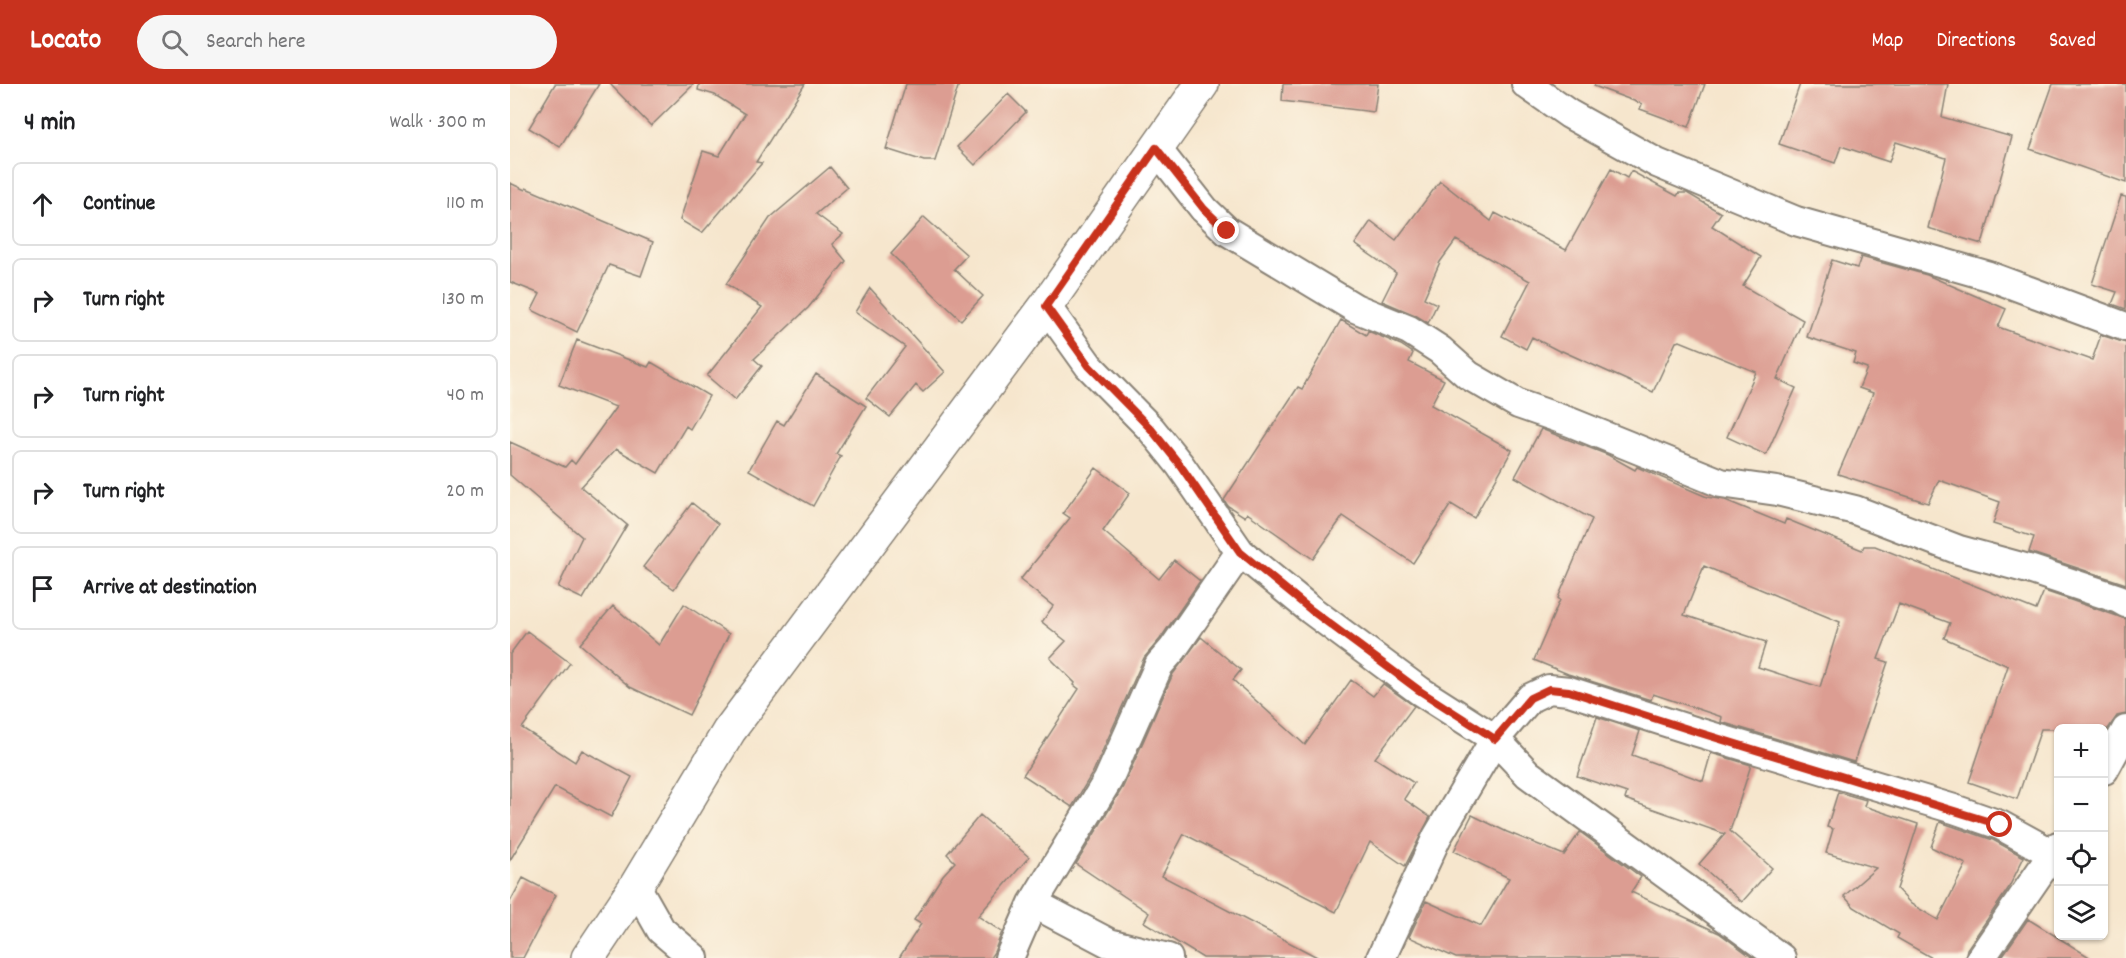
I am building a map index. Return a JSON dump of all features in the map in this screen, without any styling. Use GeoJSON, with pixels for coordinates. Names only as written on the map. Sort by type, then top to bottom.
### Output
{"type":"FeatureCollection","features":[{"type":"Feature","properties":{"kind":"street"},"geometry":{"type":"LineString","coordinates":[[588,958],[636,886],[729,731],[1046,306],[1202,84]]}},
{"type":"Feature","properties":{"kind":"street"},"geometry":{"type":"LineString","coordinates":[[1526,84],[1569,114],[1657,163],[1796,221],[1989,276],[2126,327]]}},
{"type":"Feature","properties":{"kind":"street"},"geometry":{"type":"LineString","coordinates":[[1156,148],[1204,209],[1227,231],[1355,308],[1409,330],[1440,350],[1468,375],[1518,404],[1570,422],[1721,483],[1777,491],[1855,510],[1959,550],[2042,574],[2126,603]]}},
{"type":"Feature","properties":{"kind":"street"},"geometry":{"type":"LineString","coordinates":[[1046,306],[1089,366],[1151,429],[1180,465],[1240,552],[1311,610],[1420,691],[1495,739],[1528,774],[1781,958]]}},
{"type":"Feature","properties":{"kind":"street"},"geometry":{"type":"LineString","coordinates":[[1009,958],[1033,903],[1108,780],[1160,666],[1240,552]]}},
{"type":"Feature","properties":{"kind":"street"},"geometry":{"type":"LineString","coordinates":[[1381,958],[1437,837],[1495,739],[1530,698],[1549,689],[1569,691],[1954,809],[2000,825],[2054,849]]}},
{"type":"Feature","properties":{"kind":"street"},"geometry":{"type":"LineString","coordinates":[[2108,761],[2126,730]]}},
{"type":"Feature","properties":{"kind":"street"},"geometry":{"type":"LineString","coordinates":[[1981,958],[2054,853]]}},
{"type":"Feature","properties":{"kind":"street"},"geometry":{"type":"LineString","coordinates":[[636,886],[661,930],[694,958]]}},
{"type":"Feature","properties":{"kind":"street"},"geometry":{"type":"LineString","coordinates":[[1033,903],[1109,943],[1168,958]]}},
{"type":"Feature","properties":{"kind":"building"},"geometry":{"type":"Polygon","coordinates":[[[555,84],[599,84],[560,147],[529,128],[555,84]]]}},
{"type":"Feature","properties":{"kind":"building"},"geometry":{"type":"Polygon","coordinates":[[[610,84],[694,84],[651,126],[610,84]]]}},
{"type":"Feature","properties":{"kind":"building"},"geometry":{"type":"Polygon","coordinates":[[[697,84],[805,84],[756,162],[762,163],[702,233],[680,220],[703,151],[719,156],[745,114],[715,95],[698,90],[699,85],[697,84]]]}},
{"type":"Feature","properties":{"kind":"building"},"geometry":{"type":"Polygon","coordinates":[[[906,84],[959,84],[935,161],[924,161],[886,149],[906,84]]]}},
{"type":"Feature","properties":{"kind":"building"},"geometry":{"type":"Polygon","coordinates":[[[1283,84],[1378,84],[1374,112],[1282,101],[1283,84]]]}},
{"type":"Feature","properties":{"kind":"building"},"geometry":{"type":"Polygon","coordinates":[[[1595,84],[1705,84],[1689,127],[1640,109],[1642,104],[1594,86],[1595,84]]]}},
{"type":"Feature","properties":{"kind":"building"},"geometry":{"type":"Polygon","coordinates":[[[1800,84],[1948,84],[1942,117],[2012,137],[1982,244],[1928,228],[1946,158],[1896,142],[1889,162],[1841,146],[1835,163],[1779,144],[1800,84]]]}},
{"type":"Feature","properties":{"kind":"building"},"geometry":{"type":"Polygon","coordinates":[[[2053,84],[2126,84],[2126,183],[2030,149],[2053,84]]]}},
{"type":"Feature","properties":{"kind":"building"},"geometry":{"type":"Polygon","coordinates":[[[1008,94],[1026,112],[975,165],[957,147],[1008,94]]]}},
{"type":"Feature","properties":{"kind":"building"},"geometry":{"type":"Polygon","coordinates":[[[830,167],[847,188],[816,214],[843,234],[832,244],[846,261],[808,308],[754,359],[762,366],[735,400],[707,376],[762,307],[726,284],[770,218],[830,167]]]}},
{"type":"Feature","properties":{"kind":"building"},"geometry":{"type":"Polygon","coordinates":[[[1611,169],[1627,178],[1631,171],[1677,196],[1679,193],[1687,193],[1721,213],[1712,226],[1761,257],[1743,286],[1803,320],[1777,379],[1796,388],[1766,455],[1727,437],[1756,372],[1680,341],[1676,342],[1653,392],[1532,337],[1526,349],[1502,336],[1530,281],[1456,240],[1440,262],[1424,298],[1437,304],[1428,323],[1382,301],[1396,273],[1355,244],[1371,221],[1396,240],[1440,181],[1491,221],[1495,213],[1566,250],[1611,169]]]}},
{"type":"Feature","properties":{"kind":"building"},"geometry":{"type":"Polygon","coordinates":[[[510,183],[653,242],[641,276],[609,265],[577,332],[532,310],[540,294],[510,282],[510,183]]]}},
{"type":"Feature","properties":{"kind":"building"},"geometry":{"type":"Polygon","coordinates":[[[2121,196],[2126,197],[2126,309],[2112,304],[2117,292],[2092,284],[2121,196]]]}},
{"type":"Feature","properties":{"kind":"building"},"geometry":{"type":"Polygon","coordinates":[[[924,217],[967,255],[954,269],[983,296],[961,320],[891,254],[924,217]]]}},
{"type":"Feature","properties":{"kind":"building"},"geometry":{"type":"Polygon","coordinates":[[[1861,257],[1927,275],[2006,309],[1998,327],[2092,360],[2101,335],[2126,343],[2126,584],[2029,552],[2034,537],[1993,524],[2000,502],[1939,480],[1928,503],[1838,474],[1873,393],[1859,388],[1867,368],[1853,363],[1856,353],[1807,337],[1832,260],[1857,268],[1861,257]]]}},
{"type":"Feature","properties":{"kind":"building"},"geometry":{"type":"Polygon","coordinates":[[[870,288],[945,372],[923,392],[916,385],[890,417],[866,398],[905,347],[855,312],[870,288]]]}},
{"type":"Feature","properties":{"kind":"building"},"geometry":{"type":"Polygon","coordinates":[[[1341,320],[1366,335],[1368,331],[1401,345],[1413,353],[1409,362],[1444,380],[1431,405],[1512,450],[1474,518],[1451,504],[1413,563],[1343,516],[1313,559],[1247,513],[1245,517],[1228,506],[1224,500],[1298,387],[1302,389],[1341,320]]]}},
{"type":"Feature","properties":{"kind":"building"},"geometry":{"type":"Polygon","coordinates":[[[577,340],[648,367],[651,362],[709,396],[690,429],[686,426],[658,473],[616,449],[581,487],[627,525],[583,599],[558,587],[582,537],[510,475],[510,442],[565,467],[571,460],[575,464],[616,407],[559,385],[577,340]]]}},
{"type":"Feature","properties":{"kind":"building"},"geometry":{"type":"Polygon","coordinates":[[[816,374],[866,406],[836,454],[841,456],[813,506],[749,470],[777,421],[784,425],[816,374]]]}},
{"type":"Feature","properties":{"kind":"building"},"geometry":{"type":"Polygon","coordinates":[[[1541,429],[1608,455],[1635,470],[1637,467],[1707,497],[1725,500],[1784,524],[1786,519],[1862,550],[1864,546],[1875,546],[2036,610],[2044,591],[2126,619],[2126,714],[2117,716],[2108,729],[2108,724],[2054,724],[2054,729],[2041,729],[2017,799],[1969,782],[2008,666],[1944,638],[1950,623],[1899,604],[1878,659],[1888,662],[1854,762],[1721,722],[1722,717],[1653,694],[1651,700],[1568,674],[1534,660],[1592,519],[1515,477],[1541,429]],[[1704,566],[1684,615],[1766,642],[1758,667],[1820,687],[1840,622],[1704,566]]]}},
{"type":"Feature","properties":{"kind":"building"},"geometry":{"type":"Polygon","coordinates":[[[1096,468],[1130,493],[1103,531],[1159,579],[1174,560],[1200,581],[1144,658],[1093,772],[1072,807],[1023,775],[1079,689],[1050,658],[1066,641],[1042,622],[1053,606],[1020,580],[1070,518],[1063,513],[1096,468]]]}},
{"type":"Feature","properties":{"kind":"building"},"geometry":{"type":"Polygon","coordinates":[[[692,503],[718,524],[674,589],[643,567],[692,503]]]}},
{"type":"Feature","properties":{"kind":"building"},"geometry":{"type":"Polygon","coordinates":[[[684,604],[729,634],[689,715],[630,687],[580,644],[613,606],[659,645],[684,604]]]}},
{"type":"Feature","properties":{"kind":"building"},"geometry":{"type":"Polygon","coordinates":[[[527,631],[570,663],[522,728],[575,762],[582,750],[632,777],[611,817],[555,787],[510,860],[510,654],[527,631]]]}},
{"type":"Feature","properties":{"kind":"building"},"geometry":{"type":"Polygon","coordinates":[[[1201,637],[1241,670],[1233,680],[1305,745],[1351,680],[1373,696],[1383,684],[1414,706],[1375,758],[1414,783],[1404,799],[1430,817],[1405,866],[1370,842],[1336,912],[1184,834],[1162,876],[1319,958],[1203,958],[1144,922],[1149,913],[1076,864],[1123,787],[1173,674],[1201,637]]]}},
{"type":"Feature","properties":{"kind":"building"},"geometry":{"type":"Polygon","coordinates":[[[1597,717],[1640,731],[1632,755],[1703,781],[1711,753],[1751,765],[1730,831],[1772,868],[1742,902],[1699,864],[1725,834],[1625,799],[1627,793],[1577,776],[1597,717]]]}},
{"type":"Feature","properties":{"kind":"building"},"geometry":{"type":"Polygon","coordinates":[[[1838,792],[1866,800],[1864,806],[1918,824],[1897,889],[1911,904],[1938,920],[1966,864],[1931,847],[1940,822],[1993,840],[2024,857],[2008,889],[1967,949],[1965,958],[1932,958],[1897,938],[1899,934],[1854,907],[1844,896],[1876,868],[1826,853],[1833,829],[1827,827],[1838,792]]]}},
{"type":"Feature","properties":{"kind":"building"},"geometry":{"type":"Polygon","coordinates":[[[980,815],[1029,857],[978,916],[1002,932],[994,952],[990,958],[899,958],[921,924],[914,920],[943,875],[955,862],[947,854],[980,815]]]}},
{"type":"Feature","properties":{"kind":"building"},"geometry":{"type":"Polygon","coordinates":[[[1472,815],[1564,855],[1580,832],[1641,877],[1631,892],[1719,933],[1753,958],[1456,958],[1409,937],[1426,901],[1481,926],[1509,878],[1454,851],[1472,815]]]}},
{"type":"Feature","properties":{"kind":"building"},"geometry":{"type":"Polygon","coordinates":[[[523,878],[556,895],[523,958],[510,958],[510,902],[523,878]]]}},
{"type":"Feature","properties":{"kind":"building"},"geometry":{"type":"Polygon","coordinates":[[[2028,919],[2054,935],[2054,940],[2062,940],[2091,958],[2001,958],[2028,919]]]}},
{"type":"Feature","properties":{"kind":"route"},"geometry":{"type":"LineString","coordinates":[[1227,231],[1204,209],[1156,148],[1046,306],[1089,366],[1151,429],[1180,465],[1240,552],[1311,610],[1420,691],[1495,739],[1530,698],[1549,689],[1569,691],[2000,825]]}}]}
